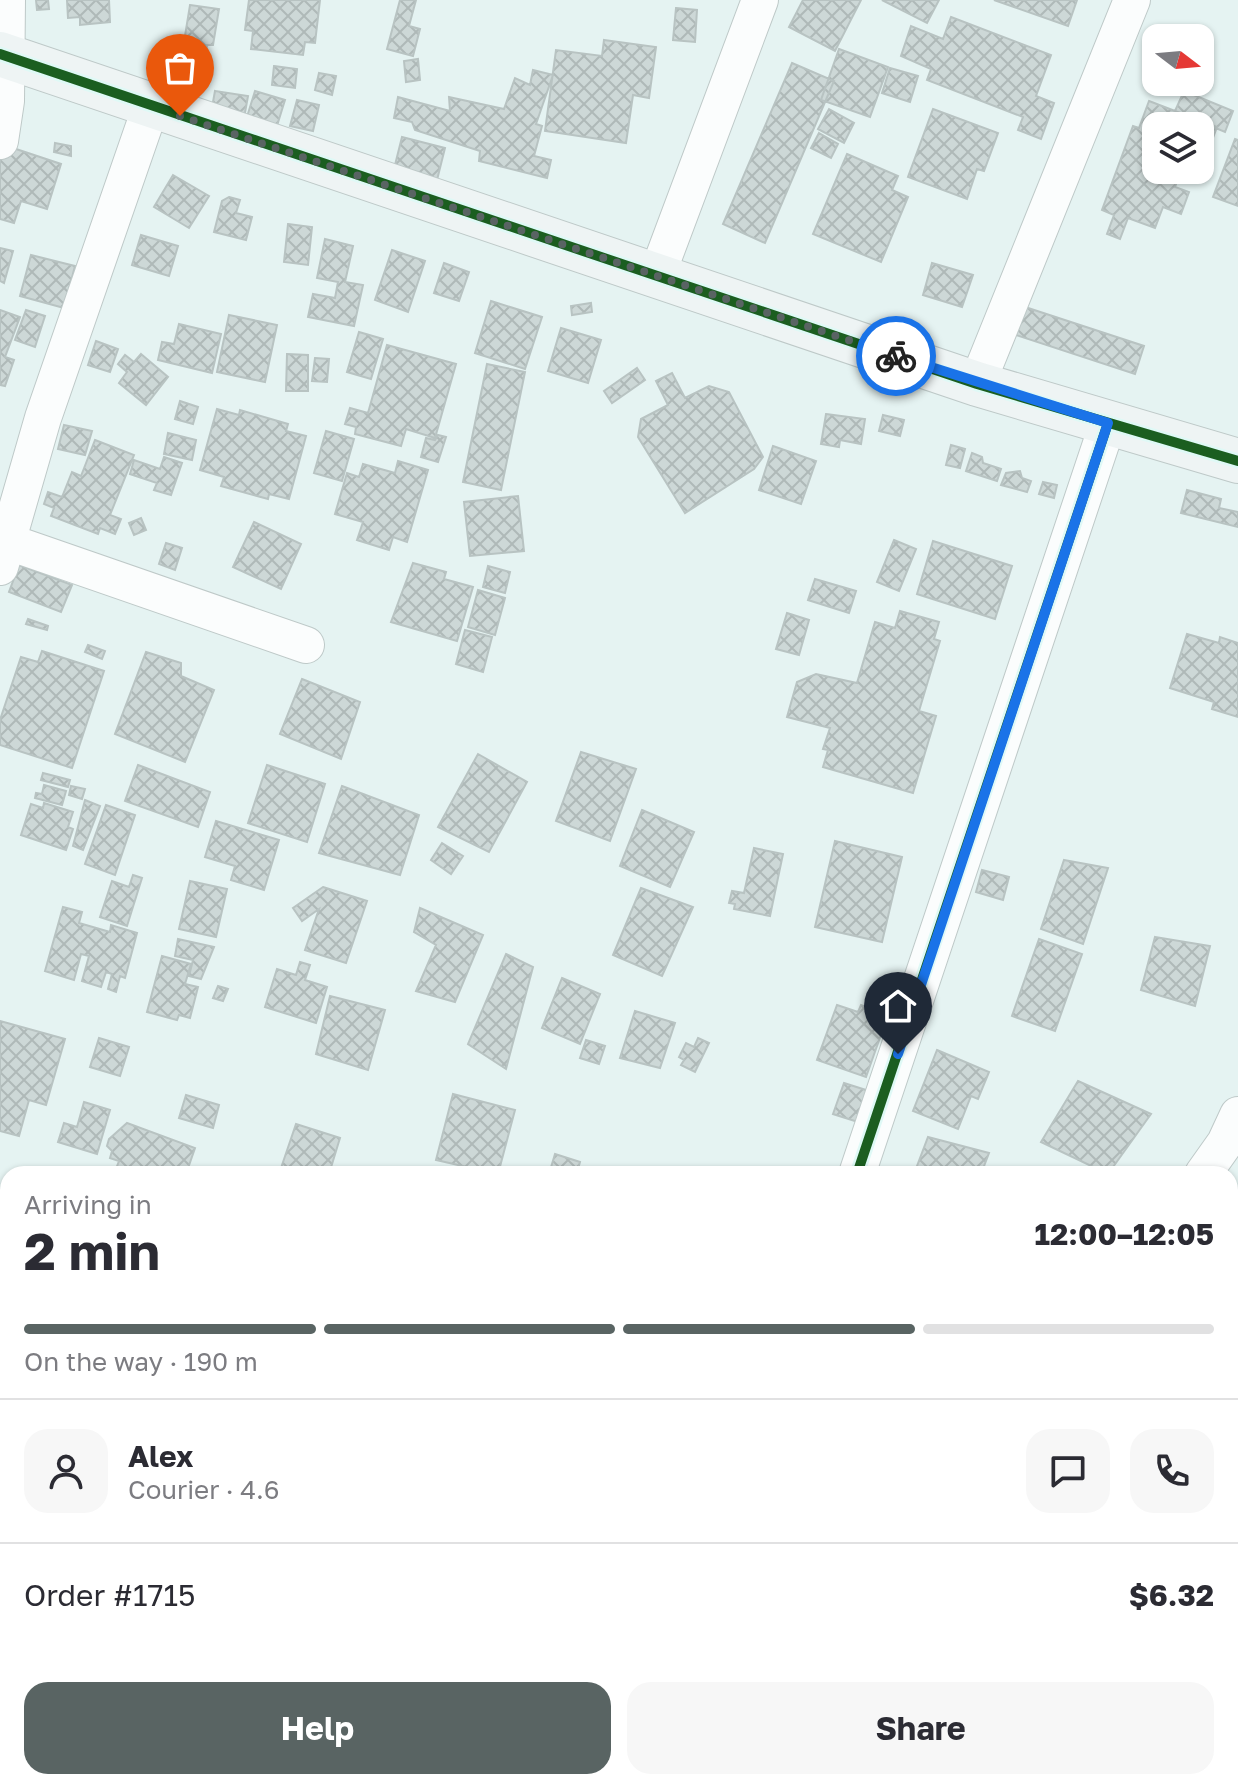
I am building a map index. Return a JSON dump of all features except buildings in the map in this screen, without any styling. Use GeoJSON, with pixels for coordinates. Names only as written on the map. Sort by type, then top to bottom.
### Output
{"type":"FeatureCollection","features":[{"type":"Feature","properties":{"kind":"street"},"geometry":{"type":"LineString","coordinates":[[0,141],[7,0]]}},
{"type":"Feature","properties":{"kind":"street"},"geometry":{"type":"LineString","coordinates":[[657,275],[760,0]]}},
{"type":"Feature","properties":{"kind":"street"},"geometry":{"type":"LineString","coordinates":[[977,384],[1132,0]]}},
{"type":"Feature","properties":{"kind":"street"},"geometry":{"type":"LineString","coordinates":[[3,55],[977,384],[1238,461]]}},
{"type":"Feature","properties":{"kind":"street"},"geometry":{"type":"LineString","coordinates":[[151,106],[43,418],[2,549],[306,645]]}},
{"type":"Feature","properties":{"kind":"street"},"geometry":{"type":"LineString","coordinates":[[860,1166],[1108,423]]}},
{"type":"Feature","properties":{"kind":"street"},"geometry":{"type":"LineString","coordinates":[[1209,1166],[1225,1143],[1238,1115]]}},
{"type":"Feature","properties":{"kind":"cycle path"},"geometry":{"type":"LineString","coordinates":[[0,54],[977,384],[1238,461]]}},
{"type":"Feature","properties":{"kind":"cycle path"},"geometry":{"type":"LineString","coordinates":[[860,1166],[1108,423]]}},
{"type":"Feature","properties":{"kind":"way so far"},"geometry":{"type":"LineString","coordinates":[[180,116],[896,356]]}},
{"type":"Feature","properties":{"kind":"route"},"geometry":{"type":"LineString","coordinates":[[896,356],[1108,423],[898,1054]]}}]}
